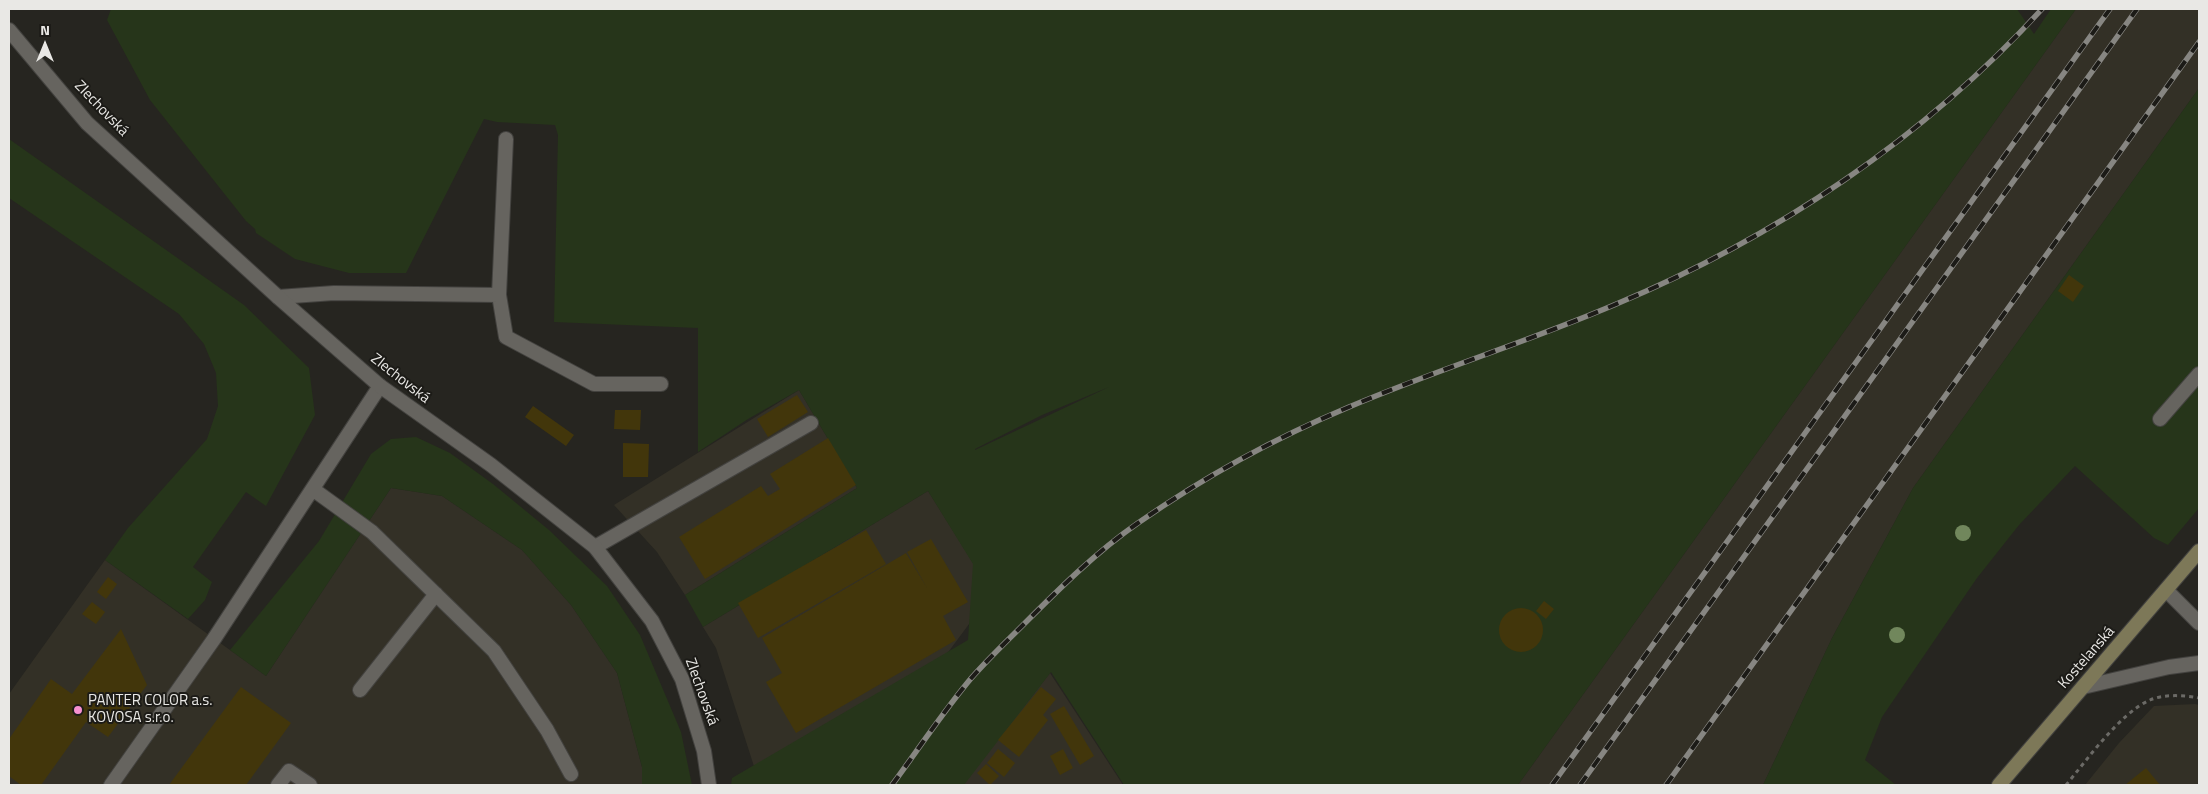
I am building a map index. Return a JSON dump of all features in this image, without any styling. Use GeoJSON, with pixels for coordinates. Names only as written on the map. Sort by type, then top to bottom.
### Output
{"type":"FeatureCollection","features":[{"type":"Feature","properties":{"kind":"main road","name":"Kostelanská"},"geometry":{"type":"LineString","coordinates":[[1999,785],[2199,551]]}},
{"type":"Feature","properties":{"kind":"street","name":"Zlechovská"},"geometry":{"type":"LineString","coordinates":[[9,30],[88,123],[278,297],[380,386],[491,465],[595,547],[652,621],[682,679],[704,751],[709,785]]}},
{"type":"Feature","properties":{"kind":"street"},"geometry":{"type":"LineString","coordinates":[[506,138],[499,295],[506,337],[594,384],[661,384]]}},
{"type":"Feature","properties":{"kind":"street"},"geometry":{"type":"LineString","coordinates":[[278,297],[334,293],[499,295]]}},
{"type":"Feature","properties":{"kind":"street"},"geometry":{"type":"LineString","coordinates":[[2160,419],[2199,374]]}},
{"type":"Feature","properties":{"kind":"street"},"geometry":{"type":"LineString","coordinates":[[111,785],[214,639],[314,490],[380,386]]}},
{"type":"Feature","properties":{"kind":"street"},"geometry":{"type":"LineString","coordinates":[[595,547],[811,423]]}},
{"type":"Feature","properties":{"kind":"street"},"geometry":{"type":"LineString","coordinates":[[314,490],[372,532],[494,651],[546,730],[571,774]]}},
{"type":"Feature","properties":{"kind":"street"},"geometry":{"type":"LineString","coordinates":[[2166,590],[2199,623]]}},
{"type":"Feature","properties":{"kind":"street"},"geometry":{"type":"LineString","coordinates":[[360,690],[436,594]]}},
{"type":"Feature","properties":{"kind":"street"},"geometry":{"type":"LineString","coordinates":[[2083,687],[2168,667],[2199,663]]}},
{"type":"Feature","properties":{"kind":"street"},"geometry":{"type":"LineString","coordinates":[[278,785],[289,771],[310,785]]}},
{"type":"Feature","properties":{"kind":"path"},"geometry":{"type":"LineString","coordinates":[[2066,785],[2122,720],[2150,700],[2183,694],[2199,698]]}},
{"type":"Feature","properties":{"kind":"shaded area"},"geometry":{"type":"Polygon","coordinates":[[[2076,9],[2199,9],[2199,88],[1913,488],[1832,638],[1763,785],[1518,785],[2076,9]]]}},
{"type":"Feature","properties":{"kind":"shaded area"},"geometry":{"type":"Polygon","coordinates":[[[799,390],[857,488],[685,595],[657,552],[614,505],[799,390]]]}},
{"type":"Feature","properties":{"kind":"shaded area"},"geometry":{"type":"Polygon","coordinates":[[[391,488],[442,496],[522,550],[571,605],[617,673],[642,767],[642,785],[9,785],[9,694],[105,560],[266,676],[391,488]]]}},
{"type":"Feature","properties":{"kind":"shaded area"},"geometry":{"type":"Polygon","coordinates":[[[928,491],[992,593],[895,724],[760,785],[716,648],[703,627],[928,491]]]}},
{"type":"Feature","properties":{"kind":"shaded area"},"geometry":{"type":"Polygon","coordinates":[[[1050,673],[1123,785],[962,785],[996,741],[1050,673]]]}},
{"type":"Feature","properties":{"kind":"shaded area"},"geometry":{"type":"Polygon","coordinates":[[[2199,705],[2199,785],[2085,785],[2119,743],[2154,706],[2199,705]]]}},
{"type":"Feature","properties":{"kind":"green space"},"geometry":{"type":"Polygon","coordinates":[[[111,9],[2017,9],[2034,34],[2051,9],[2076,9],[1518,785],[1124,785],[1051,672],[964,785],[731,785],[732,778],[968,640],[973,564],[928,491],[703,627],[685,595],[857,488],[799,390],[748,419],[698,452],[698,328],[554,322],[558,135],[555,125],[497,122],[484,119],[406,273],[349,273],[295,259],[256,233],[255,229],[246,221],[150,100],[107,20],[111,9]],[[1109,387],[1042,415],[975,450],[1109,387]]]}},
{"type":"Feature","properties":{"kind":"green space"},"geometry":{"type":"Polygon","coordinates":[[[2199,88],[2199,508],[2168,545],[2154,538],[2075,466],[2019,525],[1977,578],[1882,717],[1865,760],[1896,785],[1763,785],[1832,638],[1913,488],[2199,88]]]}},
{"type":"Feature","properties":{"kind":"green space"},"geometry":{"type":"Polygon","coordinates":[[[9,139],[244,305],[309,368],[315,415],[266,506],[246,492],[193,567],[212,582],[205,600],[188,619],[105,560],[128,528],[207,439],[218,406],[216,373],[204,344],[179,314],[9,198],[9,139]]]}},
{"type":"Feature","properties":{"kind":"green space"},"geometry":{"type":"Polygon","coordinates":[[[416,437],[450,453],[493,484],[549,530],[607,586],[640,635],[681,732],[692,785],[642,785],[642,767],[617,673],[571,605],[522,550],[442,496],[391,488],[266,676],[230,650],[319,541],[371,454],[391,439],[416,437]]]}},
{"type":"Feature","properties":{"kind":"building"},"geometry":{"type":"Polygon","coordinates":[[[2069,275],[2084,286],[2073,302],[2058,291],[2069,275]]]}},
{"type":"Feature","properties":{"kind":"building"},"geometry":{"type":"Polygon","coordinates":[[[797,395],[808,412],[768,437],[757,419],[797,395]]]}},
{"type":"Feature","properties":{"kind":"building"},"geometry":{"type":"Polygon","coordinates":[[[533,406],[574,435],[566,446],[525,417],[533,406]]]}},
{"type":"Feature","properties":{"kind":"building"},"geometry":{"type":"Polygon","coordinates":[[[615,410],[641,410],[640,430],[614,429],[615,410]]]}},
{"type":"Feature","properties":{"kind":"building"},"geometry":{"type":"Polygon","coordinates":[[[828,438],[856,485],[705,579],[679,537],[761,486],[768,496],[780,489],[770,474],[828,438]]]}},
{"type":"Feature","properties":{"kind":"building"},"geometry":{"type":"Polygon","coordinates":[[[623,443],[649,444],[648,477],[623,477],[623,443]]]}},
{"type":"Feature","properties":{"kind":"building"},"geometry":{"type":"Polygon","coordinates":[[[866,530],[886,564],[758,638],[738,603],[866,530]]]}},
{"type":"Feature","properties":{"kind":"building"},"geometry":{"type":"Polygon","coordinates":[[[931,539],[968,602],[943,616],[956,640],[796,733],[766,682],[782,673],[762,638],[906,553],[927,588],[907,552],[931,539]]]}},
{"type":"Feature","properties":{"kind":"building"},"geometry":{"type":"Polygon","coordinates":[[[108,577],[117,584],[106,599],[97,592],[108,577]]]}},
{"type":"Feature","properties":{"kind":"building"},"geometry":{"type":"Polygon","coordinates":[[[1544,601],[1554,609],[1546,619],[1536,611],[1544,601]]]}},
{"type":"Feature","properties":{"kind":"building"},"geometry":{"type":"Polygon","coordinates":[[[92,602],[105,612],[96,624],[82,614],[92,602]]]}},
{"type":"Feature","properties":{"kind":"building"},"geometry":{"type":"Polygon","coordinates":[[[1521,608],[1533,612],[1539,618],[1543,630],[1539,642],[1533,648],[1521,652],[1509,648],[1503,642],[1499,630],[1503,618],[1509,612],[1521,608]]]}},
{"type":"Feature","properties":{"kind":"building","name":"PANTER COLOR a.s. KOVOSA s.r.o."},"geometry":{"type":"Polygon","coordinates":[[[121,629],[147,685],[108,737],[86,722],[41,785],[21,785],[9,776],[9,739],[51,679],[72,694],[121,629]]]}},
{"type":"Feature","properties":{"kind":"building"},"geometry":{"type":"Polygon","coordinates":[[[241,687],[291,723],[246,785],[169,785],[241,687]]]}},
{"type":"Feature","properties":{"kind":"building"},"geometry":{"type":"Polygon","coordinates":[[[1041,687],[1056,699],[1043,715],[1048,720],[1019,757],[998,740],[1041,687]]]}},
{"type":"Feature","properties":{"kind":"building"},"geometry":{"type":"Polygon","coordinates":[[[1064,706],[1094,756],[1080,765],[1050,714],[1064,706]]]}},
{"type":"Feature","properties":{"kind":"building"},"geometry":{"type":"Polygon","coordinates":[[[998,749],[1015,763],[1004,777],[987,763],[998,749]]]}},
{"type":"Feature","properties":{"kind":"building"},"geometry":{"type":"Polygon","coordinates":[[[1063,749],[1073,768],[1060,775],[1050,756],[1063,749]]]}},
{"type":"Feature","properties":{"kind":"building"},"geometry":{"type":"Polygon","coordinates":[[[986,764],[999,776],[990,785],[977,773],[986,764]]]}},
{"type":"Feature","properties":{"kind":"building"},"geometry":{"type":"Polygon","coordinates":[[[2146,768],[2160,785],[2125,785],[2146,768]]]}},
{"type":"Feature","properties":{"kind":"railway"},"geometry":{"type":"LineString","coordinates":[[892,785],[958,695],[987,661],[1092,559],[1122,534],[1163,506],[1240,459],[1321,419],[1614,305],[1732,249],[1789,216],[1897,142],[1948,100],[1996,56],[2042,9]]}},
{"type":"Feature","properties":{"kind":"railway"},"geometry":{"type":"LineString","coordinates":[[1552,785],[2110,9]]}},
{"type":"Feature","properties":{"kind":"railway"},"geometry":{"type":"LineString","coordinates":[[1580,785],[2137,9]]}},
{"type":"Feature","properties":{"kind":"railway"},"geometry":{"type":"LineString","coordinates":[[1666,785],[2199,42]]}},
{"type":"Feature","properties":{"kind":"place","name":"PANTER COLOR a.s. KOVOSA s.r.o."},"geometry":{"type":"Point","coordinates":[78,710]}}]}
